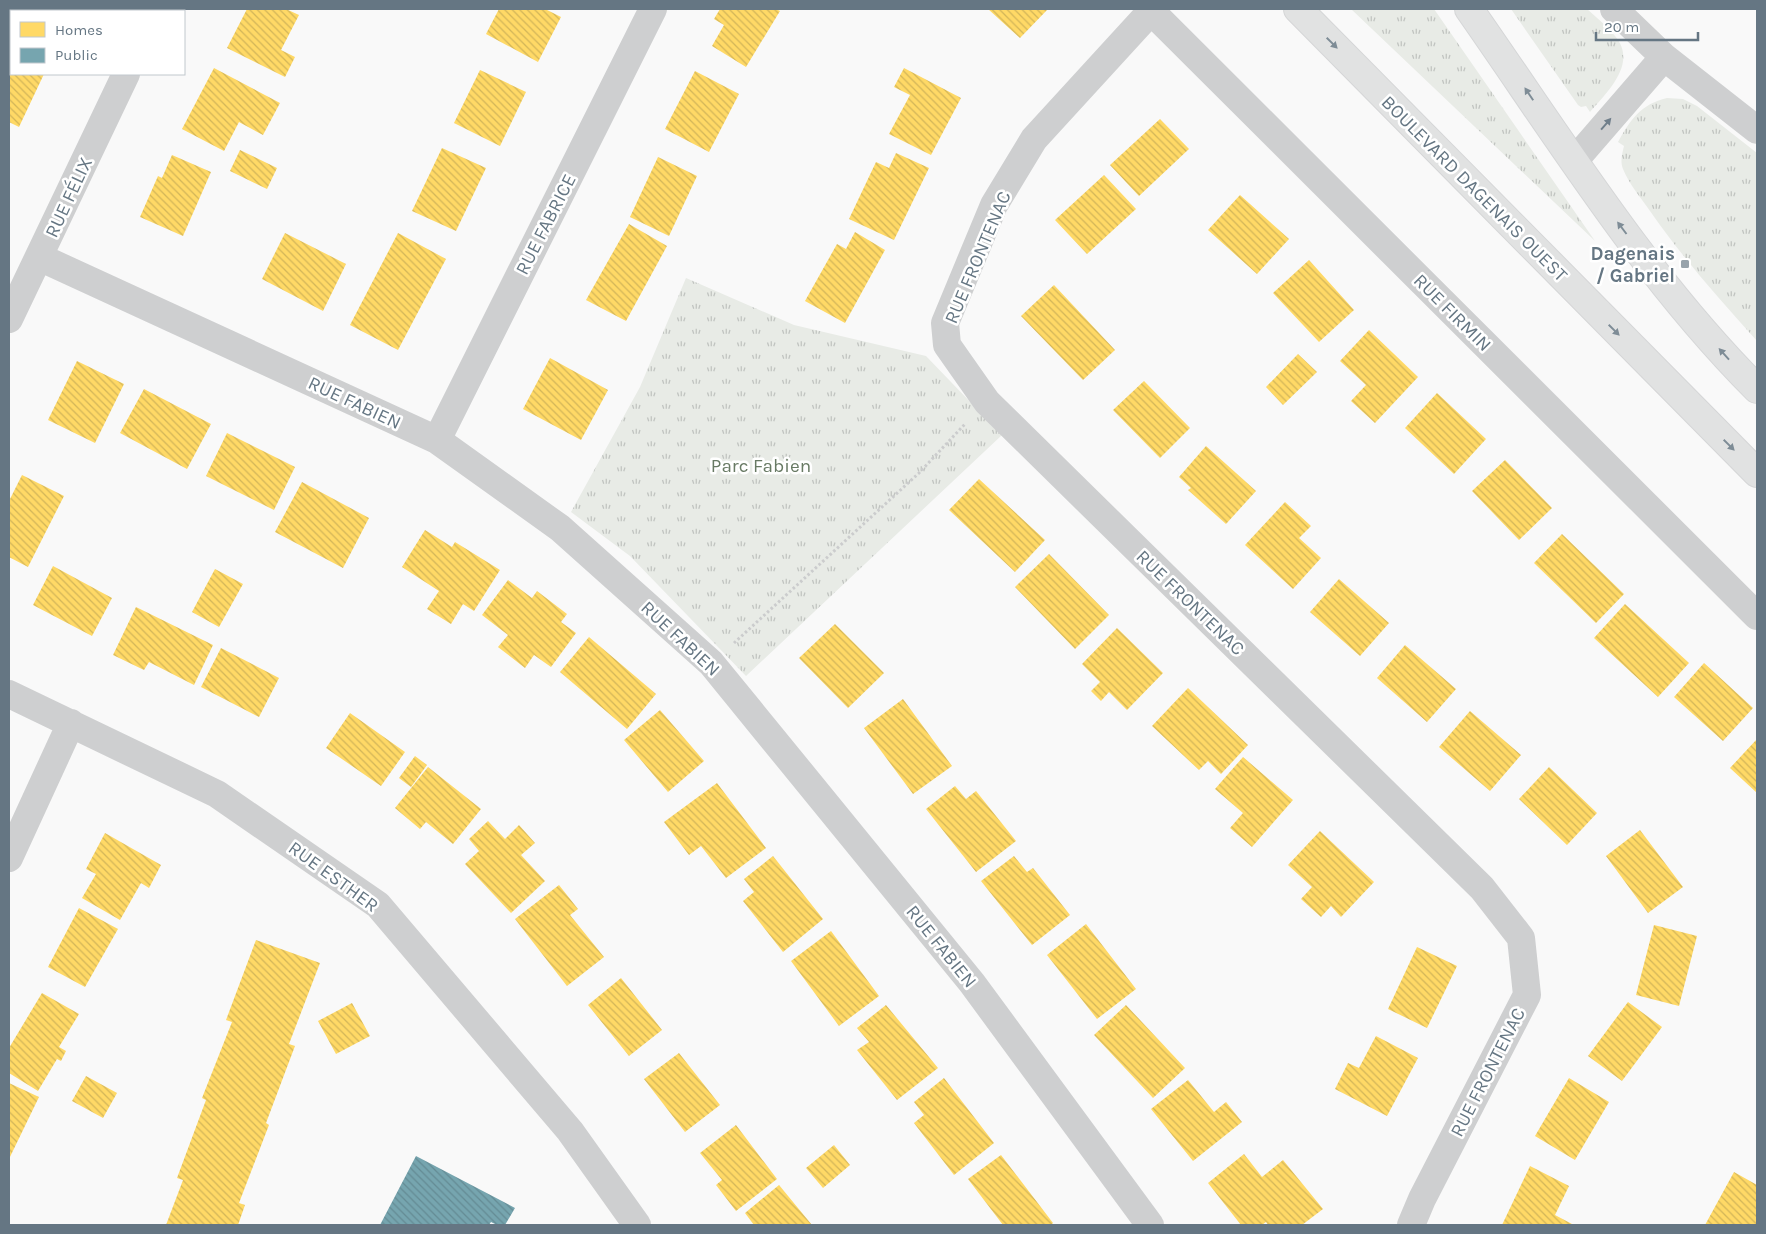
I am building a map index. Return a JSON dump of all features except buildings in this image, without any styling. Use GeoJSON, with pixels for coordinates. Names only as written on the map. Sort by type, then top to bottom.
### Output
{"type":"FeatureCollection","features":[{"type":"Feature","properties":{"kind":"main road","name":"BOULEVARD DAGENAIS OUEST"},"geometry":{"type":"LineString","coordinates":[[1298,9],[1757,473]]}},
{"type":"Feature","properties":{"kind":"main road"},"geometry":{"type":"LineString","coordinates":[[1469,9],[1639,251],[1693,319],[1757,390]]}},
{"type":"Feature","properties":{"kind":"street","name":"RUE FABRICE"},"geometry":{"type":"LineString","coordinates":[[437,440],[653,9]]}},
{"type":"Feature","properties":{"kind":"street","name":"RUE FRONTENAC"},"geometry":{"type":"LineString","coordinates":[[1151,9],[1034,139],[990,214],[945,323],[947,345],[986,402],[1482,888],[1521,938],[1527,995],[1411,1225]]}},
{"type":"Feature","properties":{"kind":"street","name":"RUE FIRMIN"},"geometry":{"type":"LineString","coordinates":[[1151,9],[1757,616]]}},
{"type":"Feature","properties":{"kind":"street"},"geometry":{"type":"LineString","coordinates":[[1614,9],[1664,57],[1757,130]]}},
{"type":"Feature","properties":{"kind":"street"},"geometry":{"type":"LineString","coordinates":[[1574,161],[1664,57]]}},
{"type":"Feature","properties":{"kind":"street","name":"RUE FÉLIX"},"geometry":{"type":"LineString","coordinates":[[9,320],[126,75]]}},
{"type":"Feature","properties":{"kind":"street","name":"RUE FABIEN"},"geometry":{"type":"LineString","coordinates":[[39,257],[437,440],[560,528],[712,664],[972,983],[1150,1225]]}},
{"type":"Feature","properties":{"kind":"street","name":"RUE ESTHER"},"geometry":{"type":"LineString","coordinates":[[9,694],[217,794],[378,904],[570,1131],[637,1225]]}},
{"type":"Feature","properties":{"kind":"street"},"geometry":{"type":"LineString","coordinates":[[9,858],[71,723]]}},
{"type":"Feature","properties":{"kind":"street","name":"RUE FRONTENAC"},"geometry":{"type":"LineString","coordinates":[[1391,1225],[1422,1200]]}},
{"type":"Feature","properties":{"kind":"path"},"geometry":{"type":"LineString","coordinates":[[712,664],[919,473],[986,402]]}},
{"type":"Feature","properties":{"kind":"green space"},"geometry":{"type":"Polygon","coordinates":[[[1351,9],[1434,9],[1595,241],[1351,9]]]}},
{"type":"Feature","properties":{"kind":"green space"},"geometry":{"type":"Polygon","coordinates":[[[1511,9],[1587,9],[1615,36],[1621,46],[1622,66],[1612,86],[1590,112],[1586,106],[1581,107],[1578,105],[1511,9]]]}},
{"type":"Feature","properties":{"kind":"green space"},"geometry":{"type":"Polygon","coordinates":[[[1667,98],[1683,99],[1697,106],[1757,153],[1757,341],[1688,262],[1635,191],[1623,169],[1621,161],[1624,146],[1618,142],[1622,134],[1643,109],[1650,104],[1667,98]]]}},
{"type":"Feature","properties":{"kind":"green space","name":"Parc Fabien"},"geometry":{"type":"Polygon","coordinates":[[[686,278],[794,325],[926,356],[1002,435],[746,676],[630,556],[571,512],[640,387],[686,278]]]}},
{"type":"Feature","properties":{"kind":"place","name":"Dagenais / Gabriel"},"geometry":{"type":"Point","coordinates":[1685,264]}}]}
